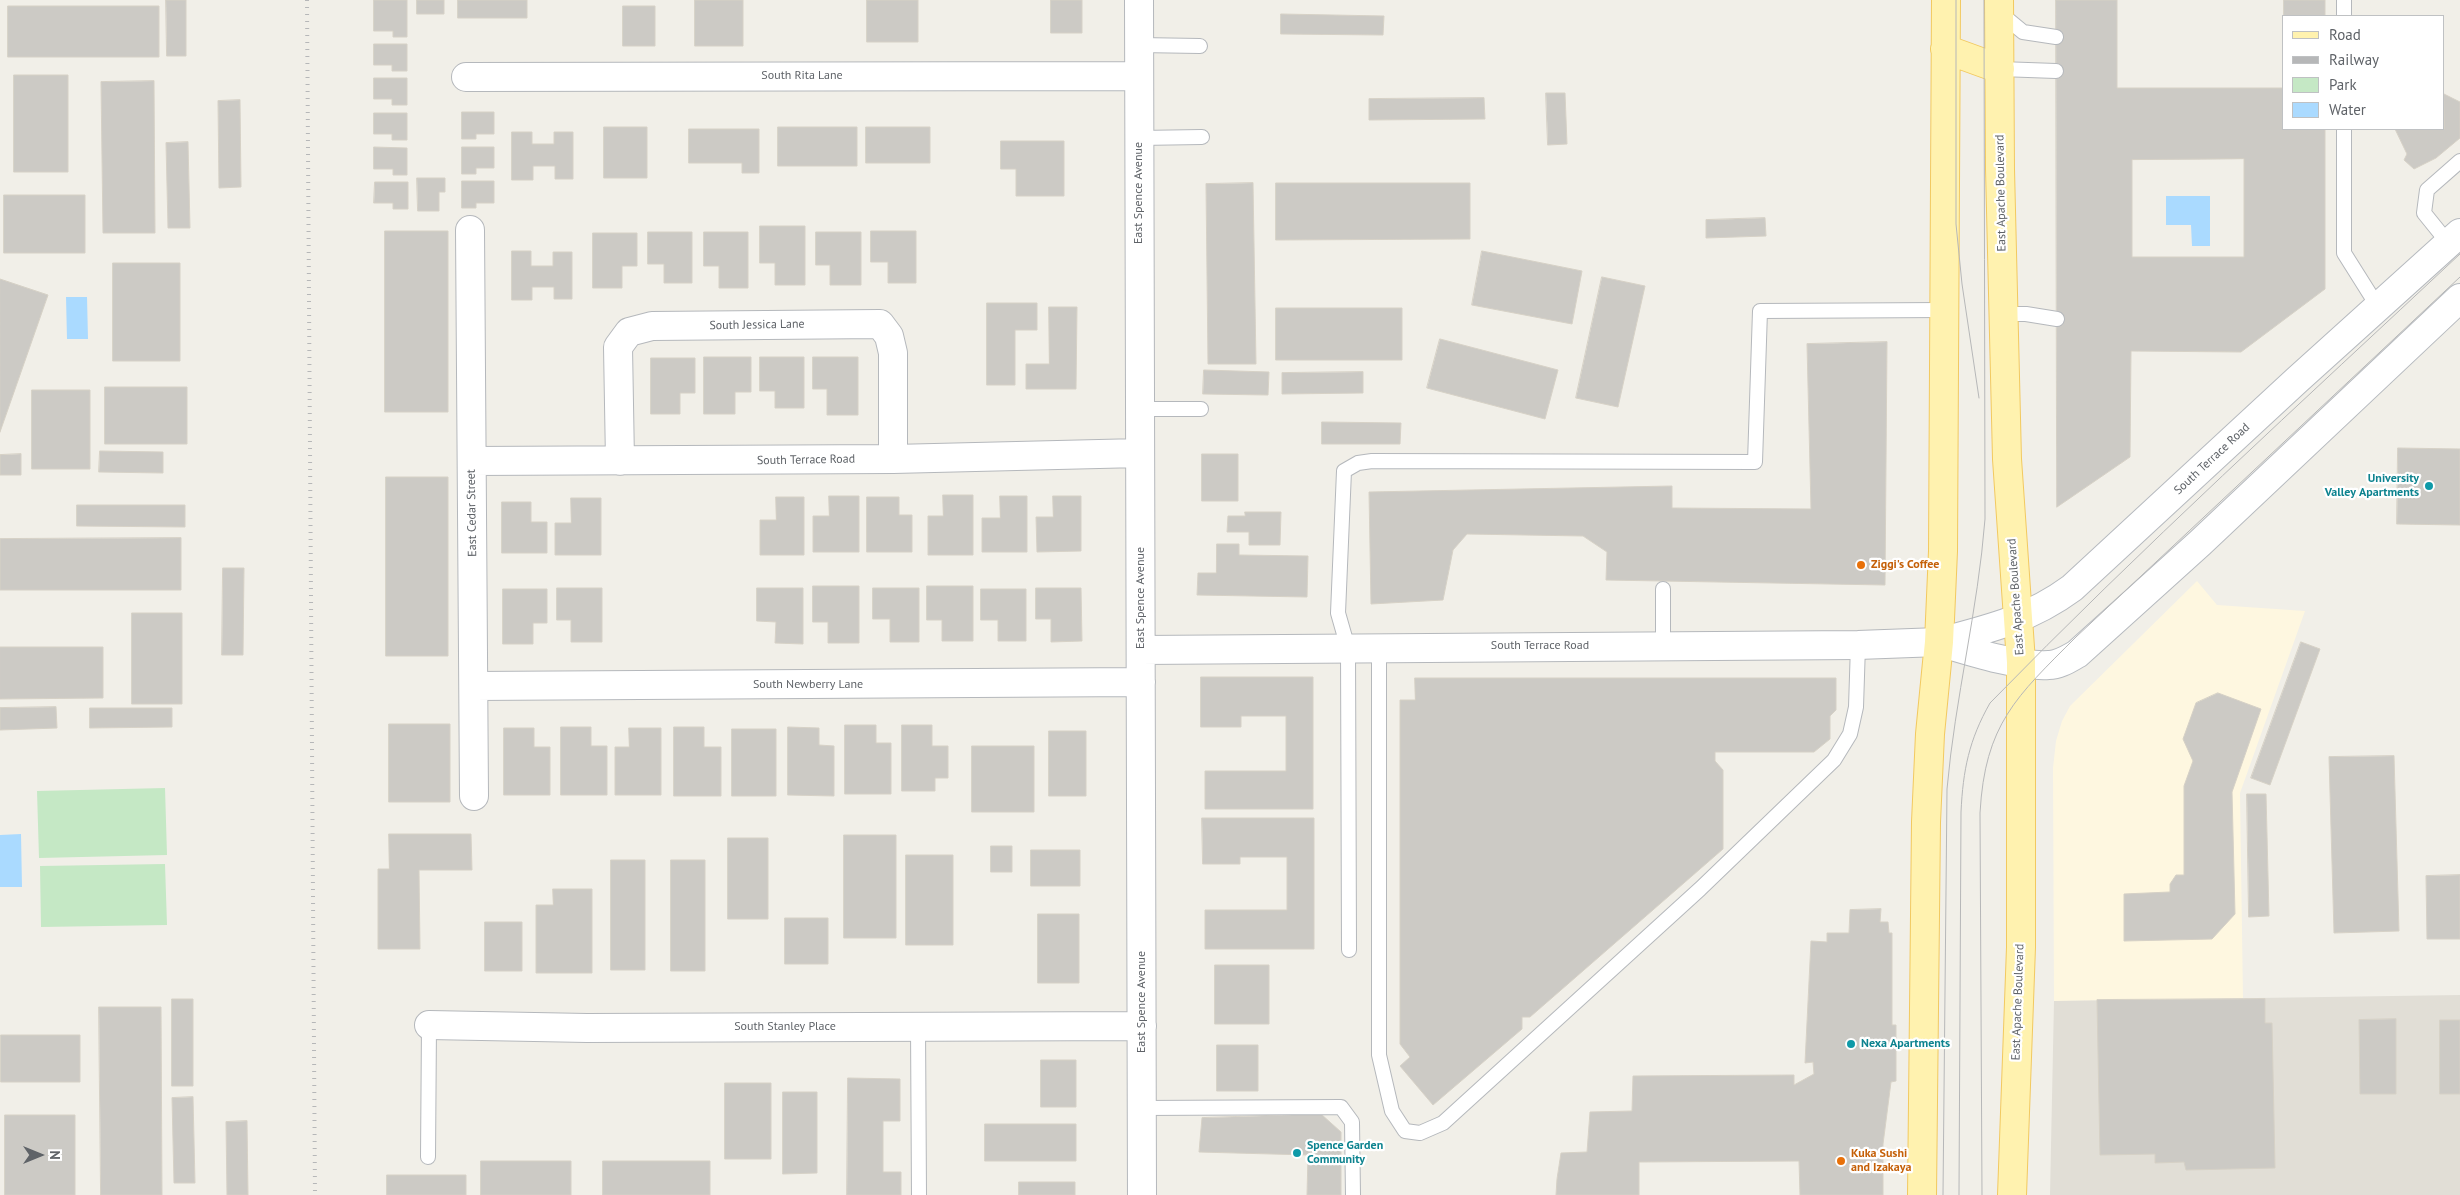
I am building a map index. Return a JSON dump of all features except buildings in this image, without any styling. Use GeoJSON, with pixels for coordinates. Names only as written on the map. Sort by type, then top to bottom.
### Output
{"type":"FeatureCollection","features":[{"type":"Feature","properties":{"kind":"main road"},"geometry":{"type":"LineString","coordinates":[[1922,1195],[1926,822],[1930,734],[1939,642],[1943,551],[1946,0]]}},
{"type":"Feature","properties":{"kind":"main road","name":"East Apache Boulevard"},"geometry":{"type":"LineString","coordinates":[[2000,7],[2007,459],[2011,548],[2021,662],[2021,948],[2012,1195]]}},
{"type":"Feature","properties":{"kind":"main road"},"geometry":{"type":"LineString","coordinates":[[1945,49],[2000,69]]}},
{"type":"Feature","properties":{"kind":"street","name":"East Spence Avenue"},"geometry":{"type":"LineString","coordinates":[[1139,0],[1142,1195]]}},
{"type":"Feature","properties":{"kind":"street","name":"South Rita Lane"},"geometry":{"type":"LineString","coordinates":[[466,77],[1139,76]]}},
{"type":"Feature","properties":{"kind":"street","name":"East Cedar Street"},"geometry":{"type":"LineString","coordinates":[[470,230],[474,796]]}},
{"type":"Feature","properties":{"kind":"street","name":"South Terrace Road"},"geometry":{"type":"LineString","coordinates":[[1141,650],[1858,645],[1939,642],[2018,619],[2047,606],[2072,588],[2454,238]]}},
{"type":"Feature","properties":{"kind":"street","name":"South Terrace Road"},"geometry":{"type":"LineString","coordinates":[[1939,642],[1968,651],[2047,666],[2062,662],[2077,654],[2193,549],[2460,298]]}},
{"type":"Feature","properties":{"kind":"street","name":"South Jessica Lane"},"geometry":{"type":"LineString","coordinates":[[620,461],[618,347],[628,332],[652,326],[880,324],[889,336],[893,352],[893,459]]}},
{"type":"Feature","properties":{"kind":"street","name":"South Terrace Road"},"geometry":{"type":"LineString","coordinates":[[472,461],[893,459],[1140,453]]}},
{"type":"Feature","properties":{"kind":"street","name":"South Newberry Lane"},"geometry":{"type":"LineString","coordinates":[[474,686],[1141,682]]}},
{"type":"Feature","properties":{"kind":"street","name":"South Stanley Place"},"geometry":{"type":"LineString","coordinates":[[429,1025],[587,1028],[1142,1026]]}},
{"type":"Feature","properties":{"kind":"lane"},"geometry":{"type":"LineString","coordinates":[[2344,0],[2344,15]]}},
{"type":"Feature","properties":{"kind":"lane"},"geometry":{"type":"LineString","coordinates":[[2000,7],[2023,32],[2056,37]]}},
{"type":"Feature","properties":{"kind":"lane"},"geometry":{"type":"LineString","coordinates":[[1139,45],[1200,46]]}},
{"type":"Feature","properties":{"kind":"lane"},"geometry":{"type":"LineString","coordinates":[[2000,69],[2056,71]]}},
{"type":"Feature","properties":{"kind":"lane"},"geometry":{"type":"LineString","coordinates":[[2344,130],[2344,253],[2378,307]]}},
{"type":"Feature","properties":{"kind":"lane"},"geometry":{"type":"LineString","coordinates":[[1139,138],[1202,137]]}},
{"type":"Feature","properties":{"kind":"lane"},"geometry":{"type":"LineString","coordinates":[[2454,238],[2424,212],[2427,190],[2460,161]]}},
{"type":"Feature","properties":{"kind":"lane"},"geometry":{"type":"LineString","coordinates":[[1349,950],[1348,648],[1338,613],[1344,471],[1358,463],[1372,461],[1755,462],[1760,311],[1944,310]]}},
{"type":"Feature","properties":{"kind":"lane"},"geometry":{"type":"LineString","coordinates":[[2004,314],[2026,314],[2057,319]]}},
{"type":"Feature","properties":{"kind":"lane"},"geometry":{"type":"LineString","coordinates":[[1140,409],[1201,409]]}},
{"type":"Feature","properties":{"kind":"lane"},"geometry":{"type":"LineString","coordinates":[[1663,589],[1663,645]]}},
{"type":"Feature","properties":{"kind":"lane"},"geometry":{"type":"LineString","coordinates":[[1379,648],[1379,1056],[1392,1111],[1405,1131],[1420,1133],[1443,1123],[1693,895],[1834,760],[1850,734],[1854,716],[1858,645]]}},
{"type":"Feature","properties":{"kind":"lane"},"geometry":{"type":"LineString","coordinates":[[428,1156],[429,1025]]}},
{"type":"Feature","properties":{"kind":"lane"},"geometry":{"type":"LineString","coordinates":[[918,1026],[919,1195]]}},
{"type":"Feature","properties":{"kind":"lane"},"geometry":{"type":"LineString","coordinates":[[1142,1108],[1341,1107],[1352,1122],[1353,1195]]}},
{"type":"Feature","properties":{"kind":"shaded area"},"geometry":{"type":"Polygon","coordinates":[[[2197,581],[2217,605],[2305,611],[2240,793],[2243,999],[2054,1001],[2053,768],[2056,741],[2062,721],[2070,706],[2197,581]]]}},
{"type":"Feature","properties":{"kind":"shaded area"},"geometry":{"type":"Polygon","coordinates":[[[2460,995],[2460,1195],[2050,1195],[2054,1001],[2460,995]]]}},
{"type":"Feature","properties":{"kind":"green space"},"geometry":{"type":"Polygon","coordinates":[[[165,788],[167,855],[39,858],[37,791],[165,788]]]}},
{"type":"Feature","properties":{"kind":"green space"},"geometry":{"type":"Polygon","coordinates":[[[165,864],[167,925],[41,927],[40,866],[165,864]]]}},
{"type":"Feature","properties":{"kind":"water"},"geometry":{"type":"Polygon","coordinates":[[[2166,196],[2210,196],[2210,246],[2192,246],[2191,225],[2166,225],[2166,196]]]}},
{"type":"Feature","properties":{"kind":"water"},"geometry":{"type":"Polygon","coordinates":[[[66,297],[87,297],[88,339],[67,339],[66,297]]]}},
{"type":"Feature","properties":{"kind":"water"},"geometry":{"type":"Polygon","coordinates":[[[21,834],[22,887],[0,887],[0,835],[21,834]]]}},
{"type":"Feature","properties":{"kind":"tram line"},"geometry":{"type":"LineString","coordinates":[[1956,0],[1956,224],[1962,284],[1979,398]]}},
{"type":"Feature","properties":{"kind":"tram line"},"geometry":{"type":"LineString","coordinates":[[1943,1195],[1947,789],[1955,721],[1982,553],[1985,519],[1984,0]]}},
{"type":"Feature","properties":{"kind":"tram line"},"geometry":{"type":"LineString","coordinates":[[1959,1195],[1961,812],[1968,756],[1977,730],[1990,703],[2163,532],[2460,254]]}},
{"type":"Feature","properties":{"kind":"tram line"},"geometry":{"type":"LineString","coordinates":[[1982,1195],[1980,813],[1983,782],[1989,756],[2007,714],[2036,677],[2076,637],[2460,277]]}},
{"type":"Feature","properties":{"kind":"railway"},"geometry":{"type":"LineString","coordinates":[[307,0],[315,1195]]}},
{"type":"Feature","properties":{"kind":"place","name":"University Valley Apartments"},"geometry":{"type":"Point","coordinates":[2429,486]}},
{"type":"Feature","properties":{"kind":"place","name":"Ziggi's Coffee"},"geometry":{"type":"Point","coordinates":[1861,565]}},
{"type":"Feature","properties":{"kind":"place","name":"Nexa Apartments"},"geometry":{"type":"Point","coordinates":[1851,1044]}},
{"type":"Feature","properties":{"kind":"place","name":"Spence Garden Community"},"geometry":{"type":"Point","coordinates":[1297,1153]}},
{"type":"Feature","properties":{"kind":"place","name":"Kuka Sushi and Izakaya"},"geometry":{"type":"Point","coordinates":[1841,1161]}}]}
